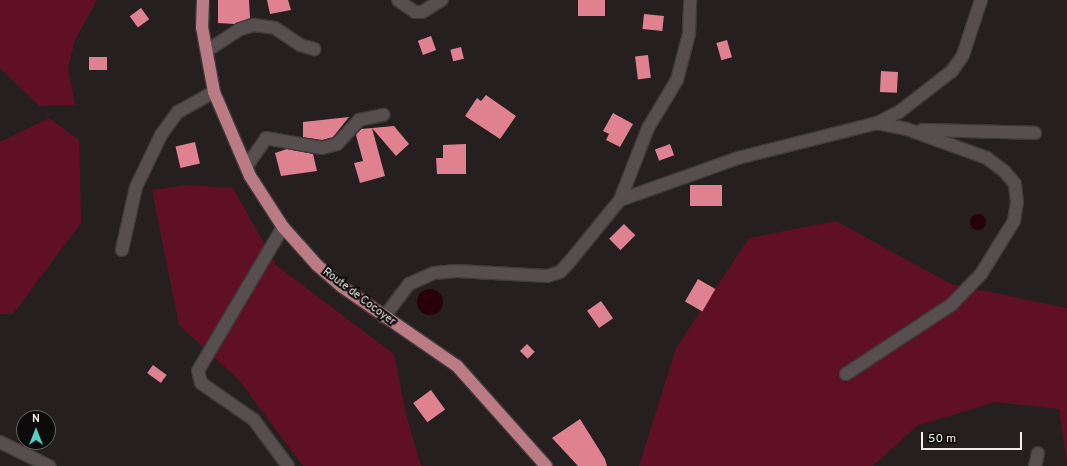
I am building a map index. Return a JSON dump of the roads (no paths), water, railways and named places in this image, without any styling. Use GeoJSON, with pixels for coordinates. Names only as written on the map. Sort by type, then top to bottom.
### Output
{"type":"FeatureCollection","features":[{"type":"Feature","properties":{"kind":"main road","name":"Route de Cocoyer"},"geometry":{"type":"LineString","coordinates":[[203,0],[202,27],[208,50],[214,92],[246,167],[283,226],[317,265],[384,316],[457,366],[546,466]]}},
{"type":"Feature","properties":{"kind":"street"},"geometry":{"type":"LineString","coordinates":[[398,0],[415,12],[422,12],[442,0]]}},
{"type":"Feature","properties":{"kind":"street"},"geometry":{"type":"LineString","coordinates":[[384,316],[409,284],[434,273],[457,271],[532,276],[560,272],[620,200],[648,128],[677,80],[684,59],[690,0]]}},
{"type":"Feature","properties":{"kind":"street"},"geometry":{"type":"LineString","coordinates":[[620,200],[738,158],[877,123],[899,112],[952,71],[963,55],[981,0]]}},
{"type":"Feature","properties":{"kind":"street"},"geometry":{"type":"LineString","coordinates":[[208,50],[240,28],[254,25],[275,28],[300,46],[314,49]]}},
{"type":"Feature","properties":{"kind":"street"},"geometry":{"type":"LineString","coordinates":[[122,250],[136,187],[161,135],[178,112],[214,92]]}},
{"type":"Feature","properties":{"kind":"street"},"geometry":{"type":"LineString","coordinates":[[246,167],[266,138],[322,148],[337,144],[359,120],[383,115]]}},
{"type":"Feature","properties":{"kind":"street"},"geometry":{"type":"LineString","coordinates":[[846,374],[951,305],[981,274],[1014,220],[1017,203],[1015,184],[1004,171],[987,158],[907,129],[877,123]]}},
{"type":"Feature","properties":{"kind":"street"},"geometry":{"type":"LineString","coordinates":[[907,129],[1036,133]]}},
{"type":"Feature","properties":{"kind":"street"},"geometry":{"type":"LineString","coordinates":[[283,226],[198,371],[201,383],[254,420],[288,466]]}},
{"type":"Feature","properties":{"kind":"street"},"geometry":{"type":"LineString","coordinates":[[0,442],[49,466]]}},
{"type":"Feature","properties":{"kind":"street"},"geometry":{"type":"LineString","coordinates":[[1035,466],[1038,453]]}}]}
